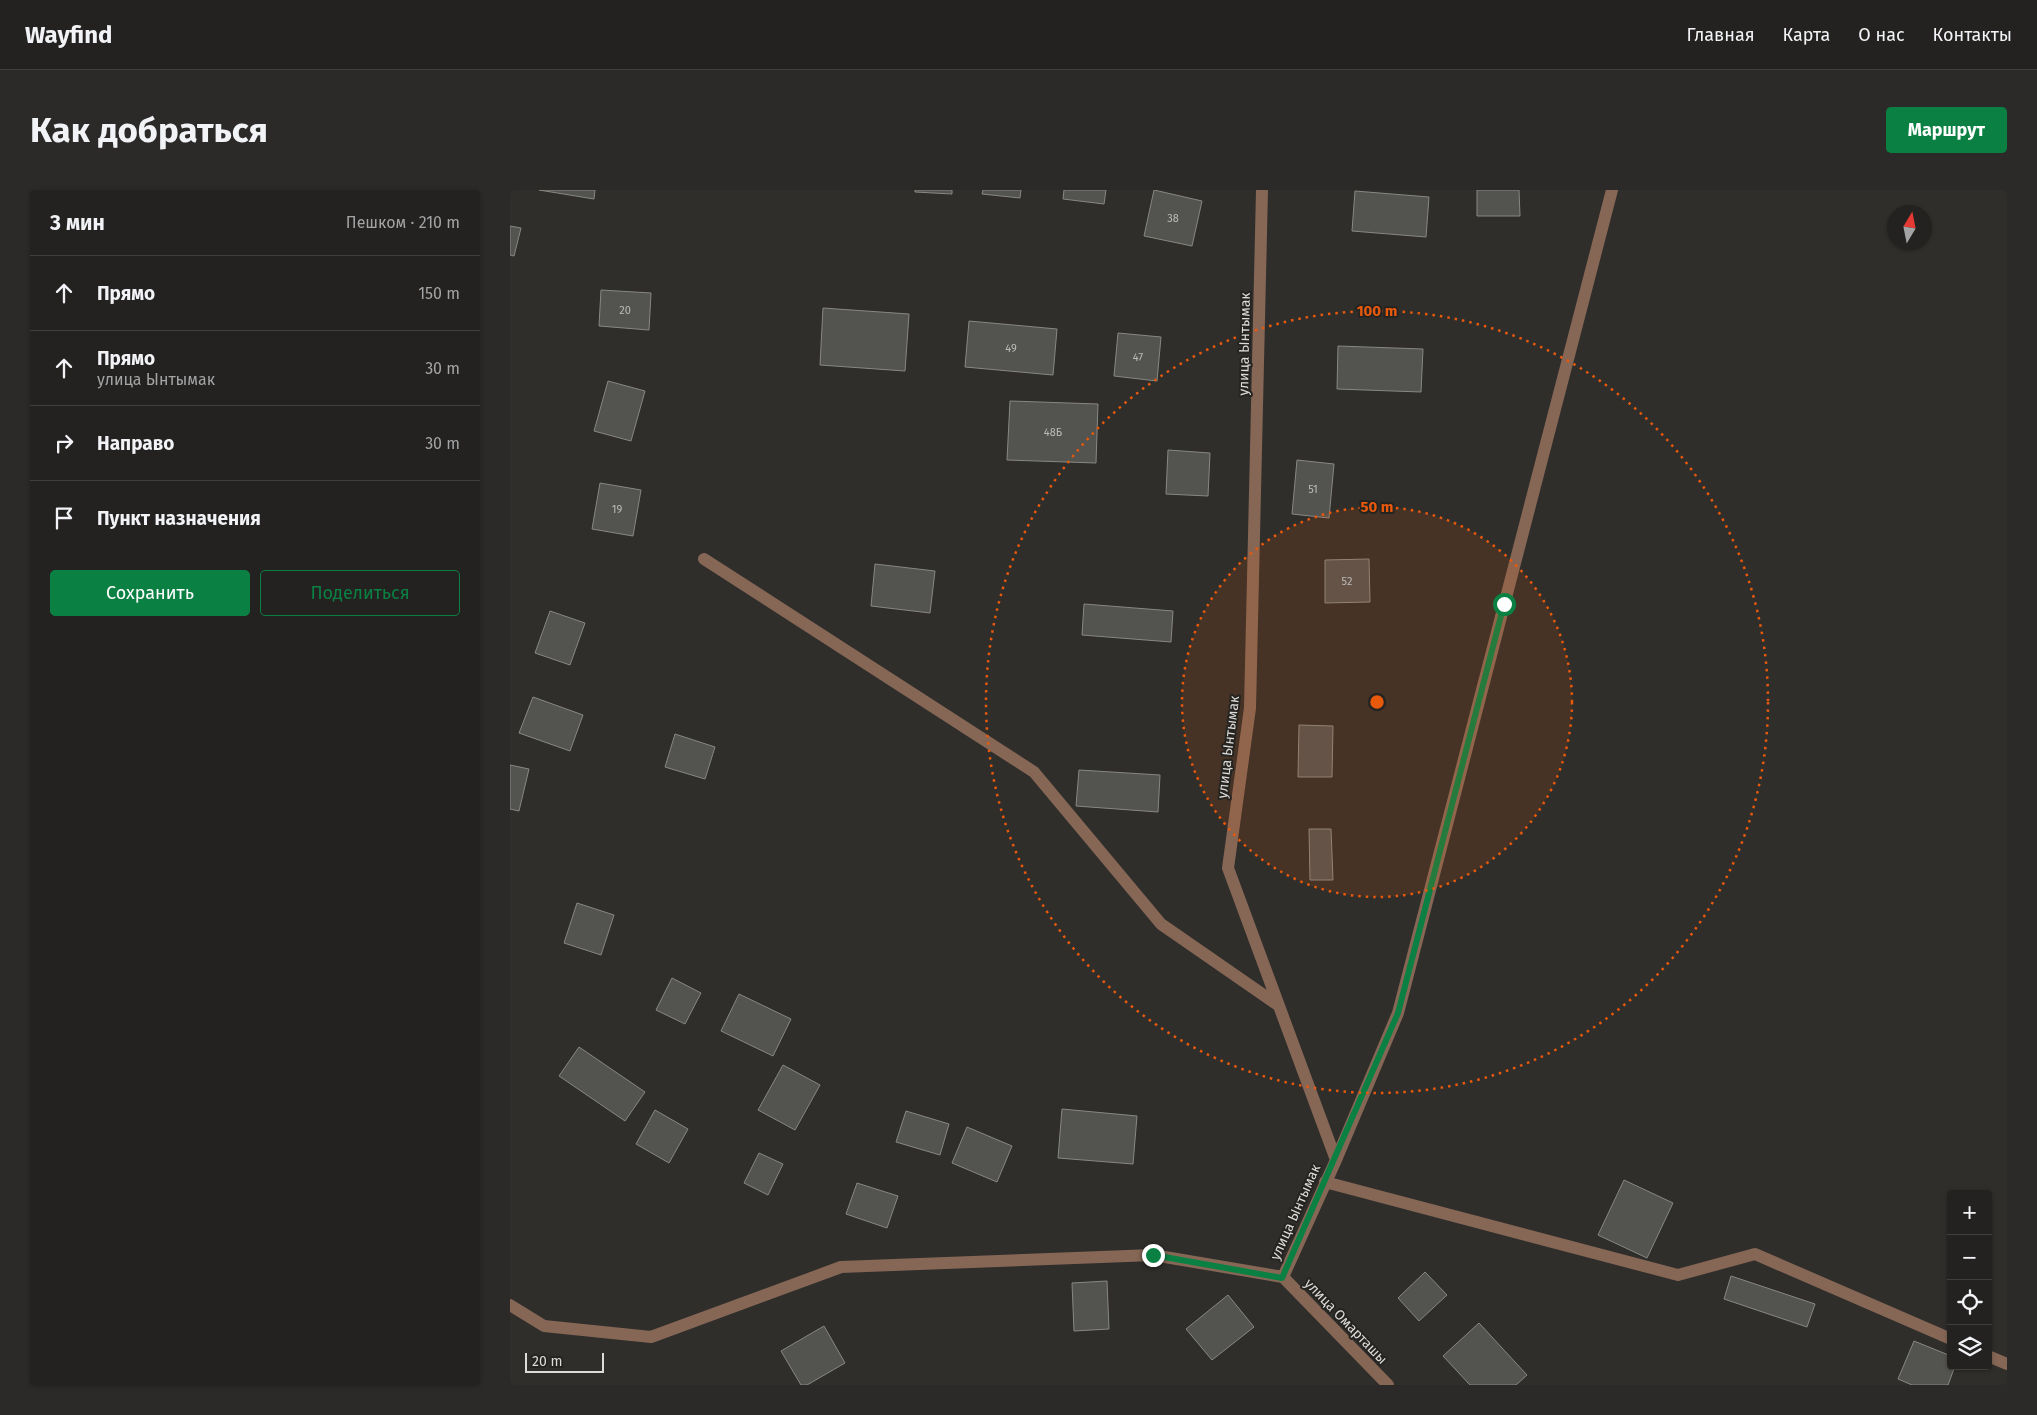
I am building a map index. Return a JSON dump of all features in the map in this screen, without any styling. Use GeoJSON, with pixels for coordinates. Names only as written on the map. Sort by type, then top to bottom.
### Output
{"type":"FeatureCollection","features":[{"type":"Feature","properties":{"kind":"street","name":"улица Ынтымак"},"geometry":{"type":"LineString","coordinates":[[1262,190],[1250,708],[1228,868],[1336,1160],[1282,1278]]}},
{"type":"Feature","properties":{"kind":"street"},"geometry":{"type":"LineString","coordinates":[[1336,1160],[1398,1013],[1612,190]]}},
{"type":"Feature","properties":{"kind":"street"},"geometry":{"type":"LineString","coordinates":[[704,559],[1034,772],[1161,924],[1278,1005]]}},
{"type":"Feature","properties":{"kind":"street"},"geometry":{"type":"LineString","coordinates":[[1326,1182],[1678,1274],[1755,1254],[1947,1338]]}},
{"type":"Feature","properties":{"kind":"street"},"geometry":{"type":"LineString","coordinates":[[510,1305],[544,1326],[651,1337],[841,1267],[1153,1255],[1282,1278]]}},
{"type":"Feature","properties":{"kind":"street","name":"улица Омарташы"},"geometry":{"type":"LineString","coordinates":[[1282,1278],[1388,1385]]}},
{"type":"Feature","properties":{"kind":"street"},"geometry":{"type":"LineString","coordinates":[[1992,1358],[2007,1364]]}},
{"type":"Feature","properties":{"kind":"building"},"geometry":{"type":"Polygon","coordinates":[[[539,190],[595,190],[594,199],[539,190]]]}},
{"type":"Feature","properties":{"kind":"building"},"geometry":{"type":"Polygon","coordinates":[[[915,190],[952,190],[952,194],[915,192],[915,190]]]}},
{"type":"Feature","properties":{"kind":"building"},"geometry":{"type":"Polygon","coordinates":[[[983,190],[1021,190],[1020,198],[982,194],[983,190]]]}},
{"type":"Feature","properties":{"kind":"building"},"geometry":{"type":"Polygon","coordinates":[[[1064,190],[1106,190],[1104,204],[1063,199],[1064,190]]]}},
{"type":"Feature","properties":{"kind":"building"},"geometry":{"type":"Polygon","coordinates":[[[1154,190],[1202,201],[1192,246],[1144,236],[1154,190]]]}},
{"type":"Feature","properties":{"kind":"building"},"geometry":{"type":"Polygon","coordinates":[[[1477,190],[1519,190],[1520,216],[1477,216],[1477,190]]]}},
{"type":"Feature","properties":{"kind":"building"},"geometry":{"type":"Polygon","coordinates":[[[1355,191],[1429,197],[1426,237],[1352,231],[1355,191]]]}},
{"type":"Feature","properties":{"kind":"building"},"geometry":{"type":"Polygon","coordinates":[[[510,226],[521,228],[514,256],[510,255],[510,226]]]}},
{"type":"Feature","properties":{"kind":"building"},"geometry":{"type":"Polygon","coordinates":[[[601,290],[651,293],[649,330],[599,326],[601,290]]]}},
{"type":"Feature","properties":{"kind":"building"},"geometry":{"type":"Polygon","coordinates":[[[823,308],[909,314],[905,371],[820,365],[823,308]]]}},
{"type":"Feature","properties":{"kind":"building"},"geometry":{"type":"Polygon","coordinates":[[[969,321],[1057,329],[1053,375],[965,367],[969,321]]]}},
{"type":"Feature","properties":{"kind":"building"},"geometry":{"type":"Polygon","coordinates":[[[1118,333],[1161,337],[1157,381],[1114,376],[1118,333]]]}},
{"type":"Feature","properties":{"kind":"building"},"geometry":{"type":"Polygon","coordinates":[[[1338,346],[1423,349],[1421,392],[1337,389],[1338,346]]]}},
{"type":"Feature","properties":{"kind":"building"},"geometry":{"type":"Polygon","coordinates":[[[608,381],[645,391],[631,441],[594,431],[608,381]]]}},
{"type":"Feature","properties":{"kind":"building"},"geometry":{"type":"Polygon","coordinates":[[[1010,401],[1098,404],[1096,463],[1007,460],[1010,401]]]}},
{"type":"Feature","properties":{"kind":"building"},"geometry":{"type":"Polygon","coordinates":[[[1168,450],[1210,453],[1208,496],[1166,494],[1168,450]]]}},
{"type":"Feature","properties":{"kind":"building"},"geometry":{"type":"Polygon","coordinates":[[[1297,460],[1334,464],[1329,518],[1292,514],[1297,460]]]}},
{"type":"Feature","properties":{"kind":"building"},"geometry":{"type":"Polygon","coordinates":[[[600,483],[641,490],[633,536],[592,529],[600,483]]]}},
{"type":"Feature","properties":{"kind":"building"},"geometry":{"type":"Polygon","coordinates":[[[1369,559],[1370,602],[1325,603],[1325,560],[1369,559]]]}},
{"type":"Feature","properties":{"kind":"building"},"geometry":{"type":"Polygon","coordinates":[[[875,564],[935,571],[930,613],[871,606],[875,564]]]}},
{"type":"Feature","properties":{"kind":"building"},"geometry":{"type":"Polygon","coordinates":[[[1084,604],[1173,611],[1171,642],[1082,635],[1084,604]]]}},
{"type":"Feature","properties":{"kind":"building"},"geometry":{"type":"Polygon","coordinates":[[[550,611],[585,623],[570,665],[535,653],[550,611]]]}},
{"type":"Feature","properties":{"kind":"building"},"geometry":{"type":"Polygon","coordinates":[[[533,697],[583,715],[570,751],[519,733],[533,697]]]}},
{"type":"Feature","properties":{"kind":"building"},"geometry":{"type":"Polygon","coordinates":[[[1299,725],[1333,726],[1332,777],[1298,777],[1299,725]]]}},
{"type":"Feature","properties":{"kind":"building"},"geometry":{"type":"Polygon","coordinates":[[[675,734],[715,747],[705,779],[665,767],[675,734]]]}},
{"type":"Feature","properties":{"kind":"building"},"geometry":{"type":"Polygon","coordinates":[[[510,765],[529,769],[519,811],[510,809],[510,765]]]}},
{"type":"Feature","properties":{"kind":"building"},"geometry":{"type":"Polygon","coordinates":[[[1079,770],[1160,775],[1158,812],[1076,806],[1079,770]]]}},
{"type":"Feature","properties":{"kind":"building"},"geometry":{"type":"Polygon","coordinates":[[[1309,829],[1331,829],[1333,880],[1310,880],[1309,829]]]}},
{"type":"Feature","properties":{"kind":"building"},"geometry":{"type":"Polygon","coordinates":[[[577,903],[614,915],[601,955],[564,943],[577,903]]]}},
{"type":"Feature","properties":{"kind":"building"},"geometry":{"type":"Polygon","coordinates":[[[672,978],[701,993],[685,1024],[656,1010],[672,978]]]}},
{"type":"Feature","properties":{"kind":"building"},"geometry":{"type":"Polygon","coordinates":[[[739,994],[791,1019],[773,1056],[721,1031],[739,994]]]}},
{"type":"Feature","properties":{"kind":"building"},"geometry":{"type":"Polygon","coordinates":[[[579,1047],[645,1092],[625,1121],[559,1076],[579,1047]]]}},
{"type":"Feature","properties":{"kind":"building"},"geometry":{"type":"Polygon","coordinates":[[[783,1065],[820,1085],[795,1130],[758,1110],[783,1065]]]}},
{"type":"Feature","properties":{"kind":"building"},"geometry":{"type":"Polygon","coordinates":[[[1062,1109],[1137,1116],[1133,1164],[1058,1158],[1062,1109]]]}},
{"type":"Feature","properties":{"kind":"building"},"geometry":{"type":"Polygon","coordinates":[[[655,1110],[688,1129],[669,1163],[636,1144],[655,1110]]]}},
{"type":"Feature","properties":{"kind":"building"},"geometry":{"type":"Polygon","coordinates":[[[906,1111],[949,1124],[940,1155],[896,1142],[906,1111]]]}},
{"type":"Feature","properties":{"kind":"building"},"geometry":{"type":"Polygon","coordinates":[[[967,1127],[1012,1146],[997,1182],[952,1163],[967,1127]]]}},
{"type":"Feature","properties":{"kind":"building"},"geometry":{"type":"Polygon","coordinates":[[[759,1153],[783,1164],[768,1195],[744,1183],[759,1153]]]}},
{"type":"Feature","properties":{"kind":"building"},"geometry":{"type":"Polygon","coordinates":[[[1624,1180],[1673,1203],[1647,1258],[1598,1235],[1624,1180]]]}},
{"type":"Feature","properties":{"kind":"building"},"geometry":{"type":"Polygon","coordinates":[[[857,1183],[898,1196],[887,1228],[846,1214],[857,1183]]]}},
{"type":"Feature","properties":{"kind":"building"},"geometry":{"type":"Polygon","coordinates":[[[1425,1272],[1447,1295],[1419,1321],[1398,1298],[1425,1272]]]}},
{"type":"Feature","properties":{"kind":"building"},"geometry":{"type":"Polygon","coordinates":[[[1731,1276],[1815,1304],[1807,1327],[1724,1299],[1731,1276]]]}},
{"type":"Feature","properties":{"kind":"building"},"geometry":{"type":"Polygon","coordinates":[[[1107,1281],[1109,1329],[1074,1331],[1072,1283],[1107,1281]]]}},
{"type":"Feature","properties":{"kind":"building"},"geometry":{"type":"Polygon","coordinates":[[[1228,1295],[1254,1327],[1212,1360],[1186,1329],[1228,1295]]]}},
{"type":"Feature","properties":{"kind":"building"},"geometry":{"type":"Polygon","coordinates":[[[1479,1323],[1527,1375],[1516,1385],[1470,1385],[1443,1356],[1479,1323]]]}},
{"type":"Feature","properties":{"kind":"building"},"geometry":{"type":"Polygon","coordinates":[[[824,1326],[845,1363],[807,1385],[801,1385],[781,1351],[824,1326]]]}},
{"type":"Feature","properties":{"kind":"building"},"geometry":{"type":"Polygon","coordinates":[[[1914,1341],[1947,1354],[1947,1370],[1954,1370],[1948,1385],[1912,1385],[1898,1379],[1914,1341]]]}},
{"type":"Feature","properties":{"kind":"route"},"geometry":{"type":"LineString","coordinates":[[1153,1255],[1282,1278],[1336,1160],[1398,1013],[1504,604]]}}]}
